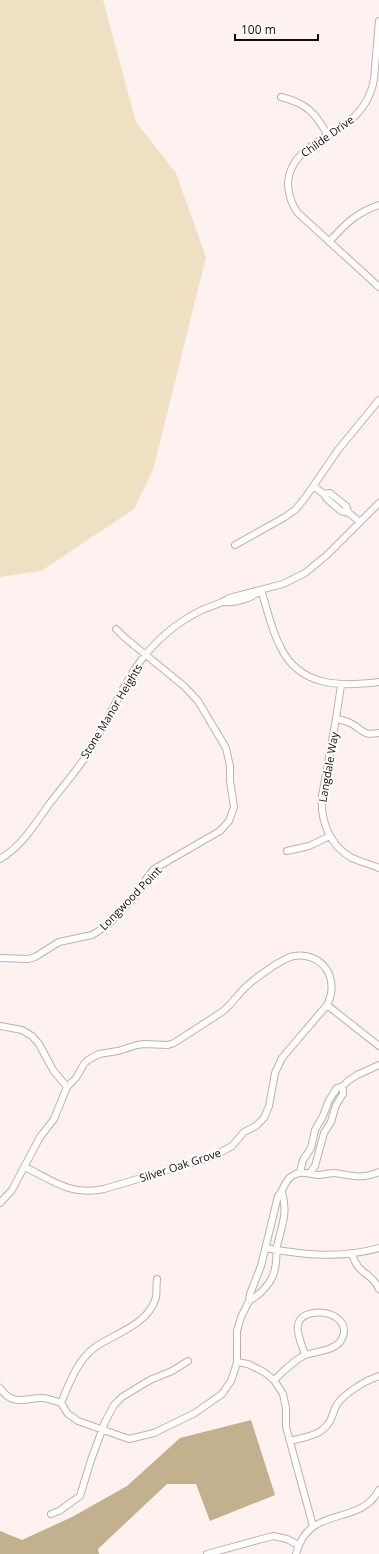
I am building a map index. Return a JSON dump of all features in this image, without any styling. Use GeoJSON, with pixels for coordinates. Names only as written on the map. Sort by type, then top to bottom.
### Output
{"type":"FeatureCollection","features":[{"type":"Feature","properties":{"kind":"street","name":"Childe Drive"},"geometry":{"type":"LineString","coordinates":[[379,21],[374,79],[369,95],[355,116],[328,136],[306,149],[296,160],[290,173],[288,187],[290,199],[298,214],[379,287]]}},
{"type":"Feature","properties":{"kind":"street"},"geometry":{"type":"LineString","coordinates":[[281,97],[300,103],[307,107],[317,117],[328,136]]}},
{"type":"Feature","properties":{"kind":"street"},"geometry":{"type":"LineString","coordinates":[[329,242],[354,216],[379,205]]}},
{"type":"Feature","properties":{"kind":"street"},"geometry":{"type":"LineString","coordinates":[[235,545],[291,514],[305,498],[338,450],[379,400]]}},
{"type":"Feature","properties":{"kind":"street"},"geometry":{"type":"LineString","coordinates":[[313,486],[324,494],[330,493],[346,506],[348,513],[360,522]]}},
{"type":"Feature","properties":{"kind":"street","name":"Stone Manor Heights"},"geometry":{"type":"LineString","coordinates":[[0,859],[14,850],[31,831],[90,749],[131,675],[145,655],[163,636],[182,621],[204,609],[224,602],[229,598],[283,584],[305,573],[379,504]]}},
{"type":"Feature","properties":{"kind":"street"},"geometry":{"type":"LineString","coordinates":[[261,590],[279,646],[284,655],[292,664],[309,677],[330,684],[341,685],[379,682]]}},
{"type":"Feature","properties":{"kind":"street","name":"Longwood Point"},"geometry":{"type":"LineString","coordinates":[[0,958],[28,959],[35,957],[59,942],[92,935],[103,929],[139,892],[146,879],[154,869],[220,831],[232,815],[234,800],[226,748],[198,701],[185,687],[124,638],[116,629]]}},
{"type":"Feature","properties":{"kind":"street","name":"Langdale Way"},"geometry":{"type":"LineString","coordinates":[[341,685],[321,809],[324,824],[330,836],[342,850],[351,857],[379,868]]}},
{"type":"Feature","properties":{"kind":"street"},"geometry":{"type":"LineString","coordinates":[[336,719],[347,721],[367,734],[379,733]]}},
{"type":"Feature","properties":{"kind":"street"},"geometry":{"type":"LineString","coordinates":[[287,851],[309,846],[330,836]]}},
{"type":"Feature","properties":{"kind":"street","name":"Silver Oak Grove"},"geometry":{"type":"LineString","coordinates":[[0,1203],[12,1190],[40,1137],[56,1114],[67,1087],[76,1078],[88,1060],[99,1054],[144,1044],[168,1045],[180,1040],[228,1008],[247,986],[289,957],[309,957],[321,963],[326,969],[332,985],[330,998],[327,1005],[282,1058],[275,1073],[269,1106],[264,1118],[256,1126],[244,1132],[232,1146],[220,1153],[104,1189],[88,1192],[67,1188],[25,1166]]}},
{"type":"Feature","properties":{"kind":"street"},"geometry":{"type":"LineString","coordinates":[[327,1005],[379,1046]]}},
{"type":"Feature","properties":{"kind":"street"},"geometry":{"type":"LineString","coordinates":[[0,1026],[22,1030],[32,1036],[39,1044],[53,1070],[67,1087]]}},
{"type":"Feature","properties":{"kind":"street"},"geometry":{"type":"LineString","coordinates":[[300,1172],[304,1160],[311,1148],[314,1130],[324,1116],[329,1100],[337,1088],[343,1086],[357,1075],[379,1065]]}},
{"type":"Feature","properties":{"kind":"street"},"geometry":{"type":"LineString","coordinates":[[310,1173],[315,1166],[324,1133],[331,1122],[336,1105],[343,1094],[343,1086]]}},
{"type":"Feature","properties":{"kind":"street"},"geometry":{"type":"LineString","coordinates":[[311,1148],[320,1151]]}},
{"type":"Feature","properties":{"kind":"street"},"geometry":{"type":"LineString","coordinates":[[0,1388],[11,1399],[19,1401],[43,1398],[61,1403],[68,1414],[78,1421],[129,1439],[154,1433],[196,1413],[222,1394],[231,1381],[237,1362],[237,1331],[261,1266],[278,1196],[282,1192],[285,1183],[289,1178],[300,1172],[318,1175],[334,1173],[359,1177],[379,1172]]}},
{"type":"Feature","properties":{"kind":"street"},"geometry":{"type":"LineString","coordinates":[[249,1301],[257,1296],[272,1276],[275,1269],[276,1250],[286,1213],[282,1192]]}},
{"type":"Feature","properties":{"kind":"street"},"geometry":{"type":"LineString","coordinates":[[266,1248],[307,1255],[336,1255],[379,1248]]}},
{"type":"Feature","properties":{"kind":"street"},"geometry":{"type":"LineString","coordinates":[[352,1253],[358,1268],[371,1278],[379,1289]]}},
{"type":"Feature","properties":{"kind":"street"},"geometry":{"type":"LineString","coordinates":[[61,1403],[76,1368],[93,1349],[129,1328],[150,1311],[156,1298],[156,1279]]}},
{"type":"Feature","properties":{"kind":"street"},"geometry":{"type":"LineString","coordinates":[[274,1380],[298,1359],[305,1355],[334,1347],[339,1344],[342,1339],[344,1327],[337,1316],[332,1314],[313,1313],[303,1316],[300,1319],[297,1328],[305,1355]]}},
{"type":"Feature","properties":{"kind":"street"},"geometry":{"type":"LineString","coordinates":[[51,1514],[59,1511],[80,1496],[102,1430],[114,1405],[122,1397],[150,1380],[172,1371],[188,1361]]}},
{"type":"Feature","properties":{"kind":"street"},"geometry":{"type":"LineString","coordinates":[[237,1362],[257,1368],[274,1380],[281,1390],[286,1408],[286,1427],[313,1526]]}},
{"type":"Feature","properties":{"kind":"street"},"geometry":{"type":"LineString","coordinates":[[290,1441],[322,1431],[331,1422],[341,1400],[368,1380],[379,1376]]}},
{"type":"Feature","properties":{"kind":"street"},"geometry":{"type":"LineString","coordinates":[[296,1554],[298,1545],[306,1532],[313,1526],[327,1519],[357,1511],[368,1505],[379,1490]]}},
{"type":"Feature","properties":{"kind":"street"},"geometry":{"type":"LineString","coordinates":[[207,1554],[273,1536],[287,1539],[298,1545]]}},
{"type":"Feature","properties":{"kind":"shaded area"},"geometry":{"type":"Polygon","coordinates":[[[0,0],[103,0],[136,122],[176,173],[206,257],[153,470],[134,509],[41,571],[0,577],[0,0]]]}},
{"type":"Feature","properties":{"kind":"shaded area"},"geometry":{"type":"Polygon","coordinates":[[[251,1420],[275,1495],[210,1521],[196,1484],[167,1484],[98,1549],[99,1554],[0,1554],[0,1531],[22,1540],[72,1517],[127,1486],[180,1438],[251,1420]]]}}]}
